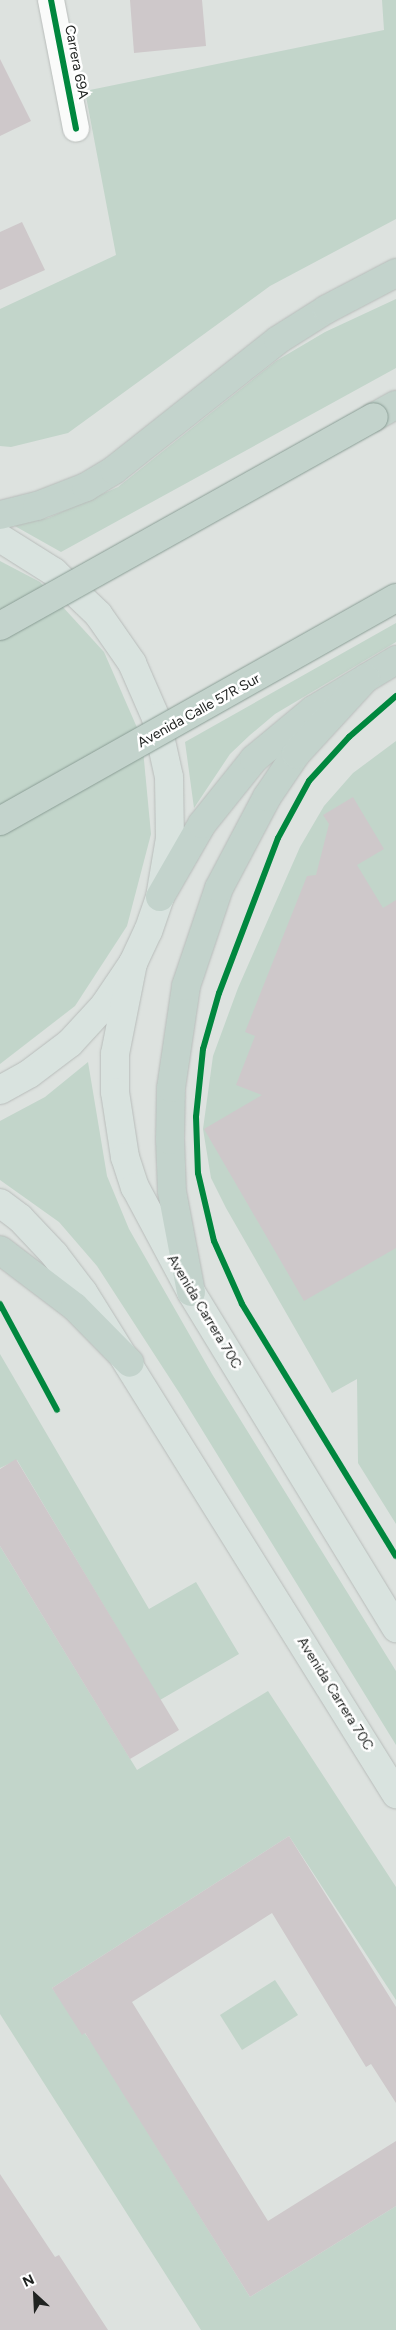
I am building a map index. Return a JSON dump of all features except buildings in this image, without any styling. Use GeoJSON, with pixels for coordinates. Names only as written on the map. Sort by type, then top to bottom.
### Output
{"type":"FeatureCollection","features":[{"type":"Feature","properties":{"kind":"highway"},"geometry":{"type":"LineString","coordinates":[[0,515],[37,506],[78,490],[114,470],[278,340],[327,309],[396,273]]}},
{"type":"Feature","properties":{"kind":"highway"},"geometry":{"type":"LineString","coordinates":[[0,626],[385,411]]}},
{"type":"Feature","properties":{"kind":"highway","name":"Avenida Calle 57R Sur"},"geometry":{"type":"LineString","coordinates":[[0,821],[396,598]]}},
{"type":"Feature","properties":{"kind":"highway"},"geometry":{"type":"LineString","coordinates":[[160,897],[202,824],[254,760],[313,710],[396,660]]}},
{"type":"Feature","properties":{"kind":"highway"},"geometry":{"type":"LineString","coordinates":[[191,1292],[176,1217],[170,1140],[173,1071],[186,986],[219,888],[258,812],[296,754],[366,678]]}},
{"type":"Feature","properties":{"kind":"highway"},"geometry":{"type":"LineString","coordinates":[[0,1250],[75,1307],[130,1363]]}},
{"type":"Feature","properties":{"kind":"main road"},"geometry":{"type":"LineString","coordinates":[[0,538],[54,572],[98,614],[132,663],[156,718],[169,777],[170,838],[160,897],[133,963],[104,1006],[70,1043],[29,1074],[0,1090]]}},
{"type":"Feature","properties":{"kind":"main road","name":"Avenida Carrera 70C"},"geometry":{"type":"LineString","coordinates":[[133,963],[116,1054],[115,1092],[124,1157],[152,1223],[191,1292],[396,1628]]}},
{"type":"Feature","properties":{"kind":"main road","name":"Avenida Carrera 70C"},"geometry":{"type":"LineString","coordinates":[[0,1203],[20,1218],[54,1254],[130,1363],[396,1794]]}},
{"type":"Feature","properties":{"kind":"street","name":"Carrera 69A"},"geometry":{"type":"LineString","coordinates":[[51,0],[76,128]]}},
{"type":"Feature","properties":{"kind":"green space"},"geometry":{"type":"Polygon","coordinates":[[[382,0],[396,0],[396,219],[270,286],[68,433],[11,447],[0,446],[0,309],[116,255],[85,91],[384,30],[382,0]]]}},
{"type":"Feature","properties":{"kind":"green space"},"geometry":{"type":"Polygon","coordinates":[[[396,299],[396,368],[61,552],[13,525],[48,518],[118,487],[276,361],[325,332],[396,299]]]}},
{"type":"Feature","properties":{"kind":"green space"},"geometry":{"type":"Polygon","coordinates":[[[0,561],[40,582],[104,652],[142,739],[151,834],[127,926],[75,1006],[0,1064],[0,561]]]}},
{"type":"Feature","properties":{"kind":"green space"},"geometry":{"type":"Polygon","coordinates":[[[396,623],[396,642],[275,714],[250,735],[230,754],[194,808],[185,742],[396,623]]]}},
{"type":"Feature","properties":{"kind":"green space"},"geometry":{"type":"Polygon","coordinates":[[[396,741],[396,1524],[358,1463],[357,1379],[332,1393],[226,1208],[211,1178],[203,1129],[213,1056],[238,988],[300,847],[324,806],[353,773],[396,741]]]}},
{"type":"Feature","properties":{"kind":"green space"},"geometry":{"type":"Polygon","coordinates":[[[88,1062],[107,1176],[129,1229],[212,1374],[396,1671],[396,1745],[180,1394],[97,1266],[59,1222],[0,1180],[0,1121],[45,1097],[88,1062]]]}},
{"type":"Feature","properties":{"kind":"green space"},"geometry":{"type":"Polygon","coordinates":[[[0,1354],[149,1609],[196,1582],[239,1654],[160,1700],[17,1460],[0,1468],[0,1354]]]}},
{"type":"Feature","properties":{"kind":"green space"},"geometry":{"type":"Polygon","coordinates":[[[0,1546],[137,1770],[268,1691],[396,1887],[396,2000],[289,1836],[52,1988],[94,2046],[250,2297],[396,2206],[396,2330],[201,2330],[0,2014],[0,1546]]]}},
{"type":"Feature","properties":{"kind":"green space"},"geometry":{"type":"Polygon","coordinates":[[[275,1980],[298,2015],[242,2050],[220,2015],[275,1980]]]}},
{"type":"Feature","properties":{"kind":"cycle path"},"geometry":{"type":"LineString","coordinates":[[51,0],[76,129]]}},
{"type":"Feature","properties":{"kind":"cycle path"},"geometry":{"type":"LineString","coordinates":[[396,696],[349,737],[309,781],[278,838],[219,993],[203,1049],[196,1117],[198,1173],[214,1241],[242,1304],[396,1556]]}},
{"type":"Feature","properties":{"kind":"cycle path"},"geometry":{"type":"LineString","coordinates":[[0,1304],[57,1410]]}}]}
